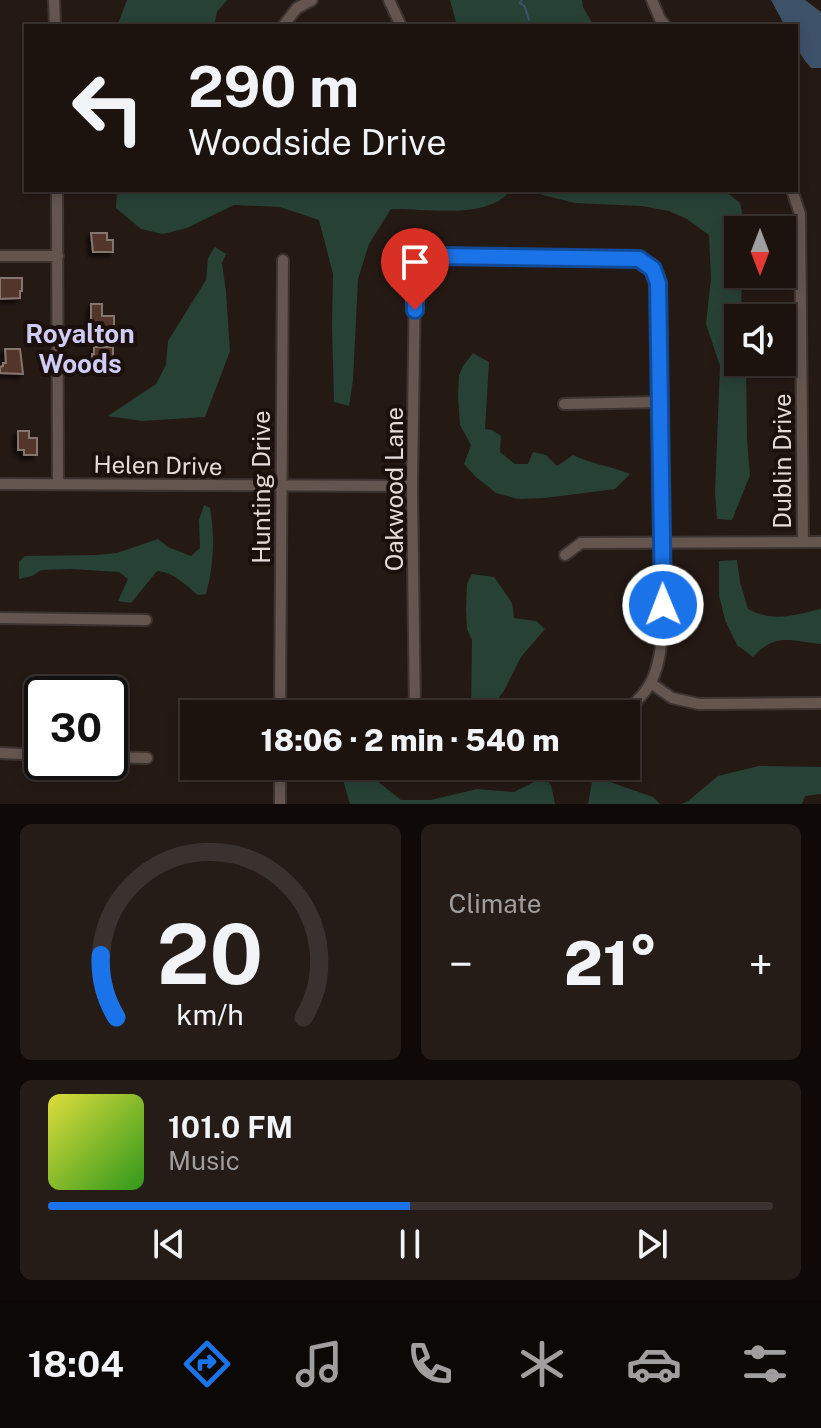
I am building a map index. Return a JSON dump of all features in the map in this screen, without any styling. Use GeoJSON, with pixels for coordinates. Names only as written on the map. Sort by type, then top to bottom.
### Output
{"type":"FeatureCollection","features":[{"type":"Feature","properties":{"kind":"street"},"geometry":{"type":"LineString","coordinates":[[54,0],[55,24]]}},
{"type":"Feature","properties":{"kind":"street"},"geometry":{"type":"LineString","coordinates":[[285,24],[297,8],[312,0]]}},
{"type":"Feature","properties":{"kind":"street"},"geometry":{"type":"LineString","coordinates":[[389,0],[400,24]]}},
{"type":"Feature","properties":{"kind":"street"},"geometry":{"type":"LineString","coordinates":[[652,0],[664,24]]}},
{"type":"Feature","properties":{"kind":"street"},"geometry":{"type":"LineString","coordinates":[[57,192],[58,484]]}},
{"type":"Feature","properties":{"kind":"street","name":"Dublin Drive"},"geometry":{"type":"LineString","coordinates":[[793,192],[800,214],[803,542]]}},
{"type":"Feature","properties":{"kind":"street"},"geometry":{"type":"LineString","coordinates":[[0,256],[58,256]]}},
{"type":"Feature","properties":{"kind":"street","name":"Oakwood Lane"},"geometry":{"type":"LineString","coordinates":[[415,700],[412,486],[415,282],[419,264],[436,256],[639,259],[653,269],[658,283],[659,402]]}},
{"type":"Feature","properties":{"kind":"street","name":"Hunting Drive"},"geometry":{"type":"LineString","coordinates":[[280,700],[283,260]]}},
{"type":"Feature","properties":{"kind":"street"},"geometry":{"type":"LineString","coordinates":[[564,404],[659,402],[663,631],[652,684],[639,700]]}},
{"type":"Feature","properties":{"kind":"street","name":"Helen Drive"},"geometry":{"type":"LineString","coordinates":[[0,484],[412,486]]}},
{"type":"Feature","properties":{"kind":"street"},"geometry":{"type":"LineString","coordinates":[[565,555],[581,543],[821,542]]}},
{"type":"Feature","properties":{"kind":"street"},"geometry":{"type":"LineString","coordinates":[[0,618],[146,620]]}},
{"type":"Feature","properties":{"kind":"street"},"geometry":{"type":"LineString","coordinates":[[652,684],[672,698],[699,704],[821,703]]}},
{"type":"Feature","properties":{"kind":"street"},"geometry":{"type":"LineString","coordinates":[[0,753],[24,754]]}},
{"type":"Feature","properties":{"kind":"street"},"geometry":{"type":"LineString","coordinates":[[128,757],[147,758]]}},
{"type":"Feature","properties":{"kind":"street"},"geometry":{"type":"LineString","coordinates":[[280,780],[280,804]]}},
{"type":"Feature","properties":{"kind":"green space"},"geometry":{"type":"Polygon","coordinates":[[[127,0],[227,0],[217,12],[214,24],[118,24],[127,0]]]}},
{"type":"Feature","properties":{"kind":"green space"},"geometry":{"type":"Polygon","coordinates":[[[450,0],[582,0],[593,24],[520,22],[456,24],[450,0]]]}},
{"type":"Feature","properties":{"kind":"green space"},"geometry":{"type":"Polygon","coordinates":[[[117,192],[509,192],[500,200],[472,209],[391,209],[369,244],[358,279],[349,406],[334,402],[333,274],[319,220],[280,207],[234,205],[187,228],[163,234],[141,229],[116,208],[117,192]]]}},
{"type":"Feature","properties":{"kind":"green space"},"geometry":{"type":"Polygon","coordinates":[[[531,192],[726,192],[740,203],[743,216],[724,216],[724,288],[742,288],[741,304],[724,304],[724,376],[746,376],[750,475],[732,520],[717,519],[715,493],[720,366],[706,324],[711,278],[709,235],[687,219],[669,211],[642,206],[575,203],[531,192]]]}},
{"type":"Feature","properties":{"kind":"green space"},"geometry":{"type":"Polygon","coordinates":[[[215,247],[226,254],[222,263],[230,351],[205,417],[142,421],[108,416],[156,384],[166,365],[168,341],[206,280],[208,258],[215,247]]]}},
{"type":"Feature","properties":{"kind":"green space"},"geometry":{"type":"Polygon","coordinates":[[[473,353],[489,362],[485,429],[501,436],[500,452],[515,464],[528,464],[533,452],[546,455],[557,466],[573,455],[630,474],[615,489],[518,499],[496,493],[464,464],[471,445],[460,425],[459,375],[473,353]]]}},
{"type":"Feature","properties":{"kind":"green space"},"geometry":{"type":"Polygon","coordinates":[[[204,505],[210,508],[213,540],[206,594],[198,595],[174,576],[157,571],[131,603],[118,601],[128,579],[119,572],[41,570],[19,579],[19,562],[25,556],[117,553],[158,539],[168,547],[191,556],[200,548],[199,520],[204,505]]]}},
{"type":"Feature","properties":{"kind":"green space"},"geometry":{"type":"Polygon","coordinates":[[[737,560],[748,609],[776,617],[821,609],[821,644],[777,641],[753,657],[737,645],[725,620],[719,595],[719,561],[737,560]]]}},
{"type":"Feature","properties":{"kind":"green space"},"geometry":{"type":"Polygon","coordinates":[[[472,574],[494,577],[512,603],[514,618],[536,621],[545,629],[521,657],[497,700],[471,700],[472,640],[467,629],[467,584],[472,574]]]}},
{"type":"Feature","properties":{"kind":"green space"},"geometry":{"type":"Polygon","coordinates":[[[759,766],[821,767],[821,794],[805,796],[802,804],[681,804],[718,776],[759,766]]]}},
{"type":"Feature","properties":{"kind":"green space"},"geometry":{"type":"Polygon","coordinates":[[[343,780],[376,780],[401,800],[431,800],[477,789],[514,792],[538,780],[547,780],[551,785],[555,804],[350,804],[343,780]]]}},
{"type":"Feature","properties":{"kind":"green space"},"geometry":{"type":"Polygon","coordinates":[[[592,780],[604,780],[653,797],[660,804],[588,804],[592,780]]]}},
{"type":"Feature","properties":{"kind":"water"},"geometry":{"type":"Polygon","coordinates":[[[771,0],[805,0],[821,12],[821,68],[811,68],[798,49],[798,24],[784,24],[771,0]]]}},
{"type":"Feature","properties":{"kind":"building"},"geometry":{"type":"Polygon","coordinates":[[[91,233],[107,233],[107,240],[113,240],[113,252],[93,252],[91,233]]]}},
{"type":"Feature","properties":{"kind":"building"},"geometry":{"type":"Polygon","coordinates":[[[0,278],[22,278],[20,298],[0,299],[0,278]]]}},
{"type":"Feature","properties":{"kind":"building"},"geometry":{"type":"Polygon","coordinates":[[[91,304],[102,304],[102,316],[114,316],[114,329],[94,329],[91,304]]]}},
{"type":"Feature","properties":{"kind":"building"},"geometry":{"type":"Polygon","coordinates":[[[94,347],[113,347],[113,367],[92,367],[94,347]]]}},
{"type":"Feature","properties":{"kind":"building"},"geometry":{"type":"Polygon","coordinates":[[[5,349],[20,349],[23,374],[0,373],[0,367],[6,363],[5,349]]]}},
{"type":"Feature","properties":{"kind":"building"},"geometry":{"type":"Polygon","coordinates":[[[18,431],[29,431],[29,438],[37,438],[37,455],[24,455],[24,450],[18,450],[18,431]]]}},
{"type":"Feature","properties":{"kind":"waterway"},"geometry":{"type":"LineString","coordinates":[[522,0],[520,3],[525,7],[529,20]]}},
{"type":"Feature","properties":{"kind":"district","name":"Royalton Woods"},"geometry":{"type":"Point","coordinates":[80,348]}},
{"type":"Feature","properties":{"kind":"route"},"geometry":{"type":"LineString","coordinates":[[415,310],[415,282],[419,264],[436,256],[639,259],[653,269],[658,283],[663,605]]}}]}
